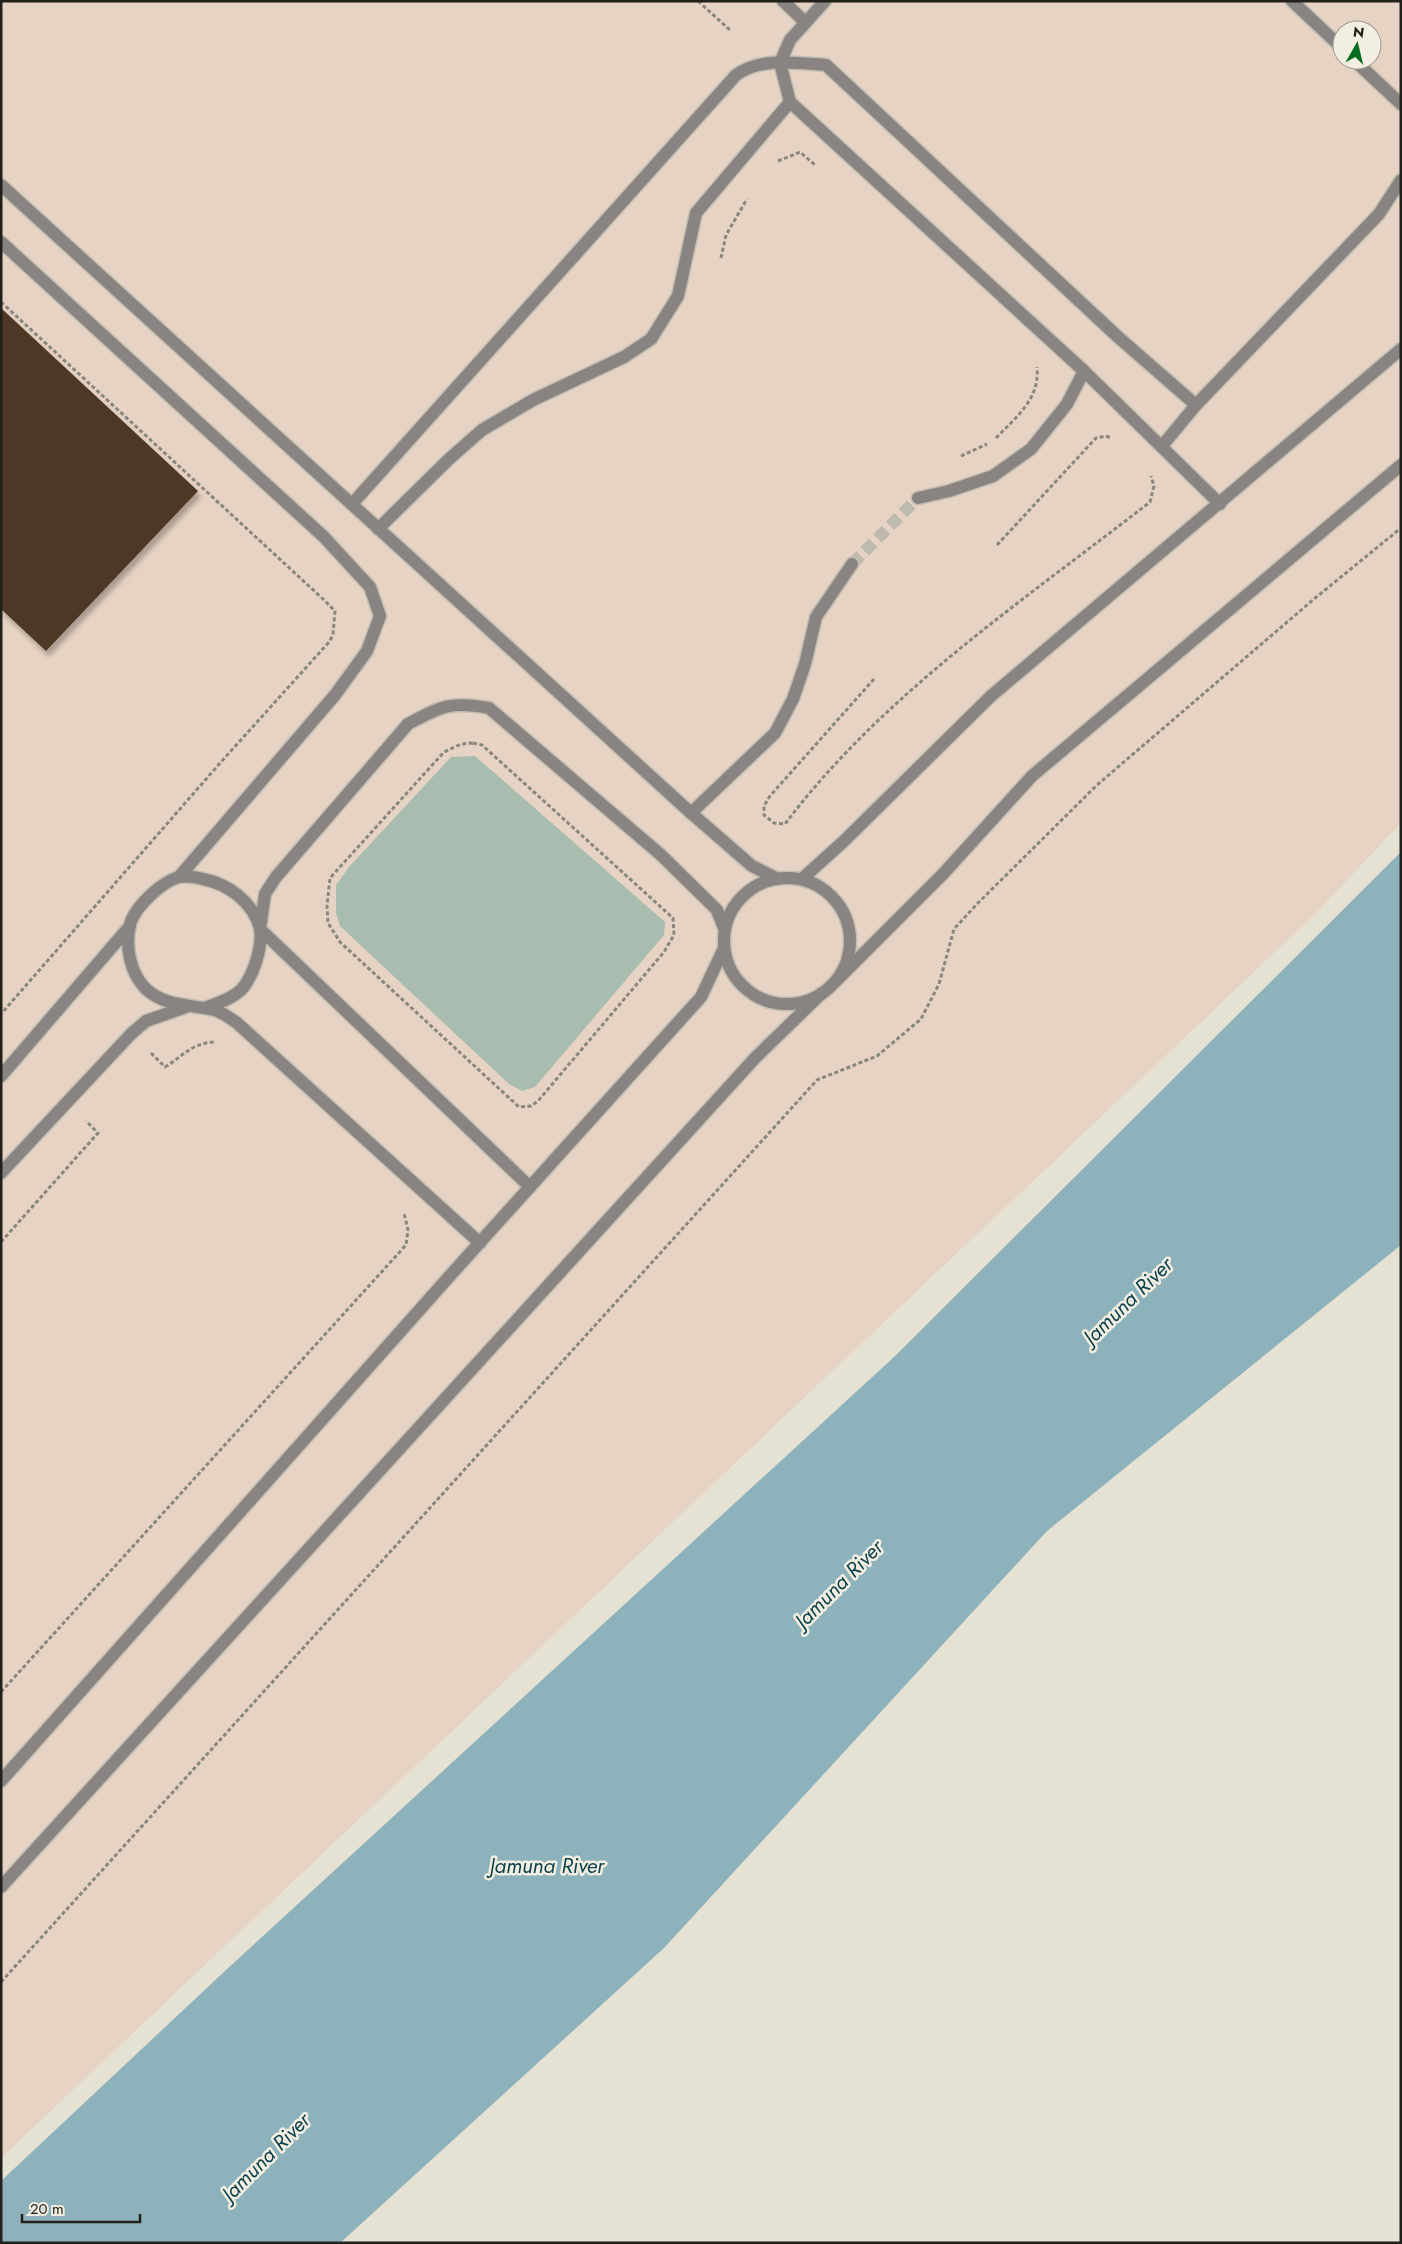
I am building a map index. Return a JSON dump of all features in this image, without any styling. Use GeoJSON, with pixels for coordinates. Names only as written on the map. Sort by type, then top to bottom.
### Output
{"type":"FeatureCollection","features":[{"type":"Feature","properties":{"kind":"lane"},"geometry":{"type":"LineString","coordinates":[[783,1],[806,22]]}},
{"type":"Feature","properties":{"kind":"lane"},"geometry":{"type":"LineString","coordinates":[[825,1],[790,40],[780,62],[790,102],[1084,371],[1220,504]]}},
{"type":"Feature","properties":{"kind":"lane"},"geometry":{"type":"LineString","coordinates":[[1292,1],[1332,39]]}},
{"type":"Feature","properties":{"kind":"lane"},"geometry":{"type":"LineString","coordinates":[[352,504],[736,75],[756,65],[780,62],[826,65],[1118,337],[1196,405]]}},
{"type":"Feature","properties":{"kind":"lane"},"geometry":{"type":"LineString","coordinates":[[1365,70],[1401,104]]}},
{"type":"Feature","properties":{"kind":"lane"},"geometry":{"type":"LineString","coordinates":[[378,529],[448,460],[482,430],[533,400],[624,357],[651,339],[678,296],[696,213],[790,102]]}},
{"type":"Feature","properties":{"kind":"lane"},"geometry":{"type":"LineString","coordinates":[[1162,446],[1196,405],[1379,214],[1401,180]]}},
{"type":"Feature","properties":{"kind":"lane"},"geometry":{"type":"LineString","coordinates":[[1,185],[691,813],[752,866],[778,879]]}},
{"type":"Feature","properties":{"kind":"lane"},"geometry":{"type":"LineString","coordinates":[[1,242],[324,537],[370,587],[380,616],[367,651],[335,694],[179,877]]}},
{"type":"Feature","properties":{"kind":"lane"},"geometry":{"type":"LineString","coordinates":[[803,878],[991,696],[1401,349]]}},
{"type":"Feature","properties":{"kind":"lane"},"geometry":{"type":"LineString","coordinates":[[918,498],[949,491],[993,476],[1031,449],[1067,404],[1084,371]]}},
{"type":"Feature","properties":{"kind":"lane"},"geometry":{"type":"LineString","coordinates":[[1,1887],[755,1058],[944,874],[1032,776],[1401,465]]}},
{"type":"Feature","properties":{"kind":"lane"},"geometry":{"type":"LineString","coordinates":[[691,813],[775,733],[793,699],[805,664],[816,618],[852,564]]}},
{"type":"Feature","properties":{"kind":"lane"},"geometry":{"type":"LineString","coordinates":[[205,1008],[226,1001],[242,988],[255,965],[259,952],[265,894],[276,877],[408,724],[436,708],[465,704],[489,708],[661,855],[716,910],[724,928]]}},
{"type":"Feature","properties":{"kind":"lane"},"geometry":{"type":"LineString","coordinates":[[1,1076],[130,926],[140,906],[168,881],[179,877],[196,877],[218,882],[237,894],[251,910],[260,929],[530,1187]]}},
{"type":"Feature","properties":{"kind":"lane"},"geometry":{"type":"LineString","coordinates":[[822,993],[803,1002],[782,1004],[760,998],[743,986],[734,975],[730,969],[724,948],[724,928],[732,909],[744,895],[760,884],[778,879],[803,878],[821,888],[836,902],[847,920],[850,940],[847,960],[838,979]]}},
{"type":"Feature","properties":{"kind":"lane"},"geometry":{"type":"LineString","coordinates":[[130,926],[129,955],[133,969],[145,988],[163,1001],[186,1007],[216,1010],[237,1022],[480,1243]]}},
{"type":"Feature","properties":{"kind":"lane"},"geometry":{"type":"LineString","coordinates":[[1,1781],[701,997],[724,948]]}},
{"type":"Feature","properties":{"kind":"lane"},"geometry":{"type":"LineString","coordinates":[[1,1173],[130,1034],[146,1021],[186,1007]]}},
{"type":"Feature","properties":{"kind":"path"},"geometry":{"type":"LineString","coordinates":[[698,1],[731,31]]}},
{"type":"Feature","properties":{"kind":"path"},"geometry":{"type":"LineString","coordinates":[[776,162],[800,152],[822,171]]}},
{"type":"Feature","properties":{"kind":"path"},"geometry":{"type":"LineString","coordinates":[[721,258],[726,235],[751,193]]}},
{"type":"Feature","properties":{"kind":"path"},"geometry":{"type":"LineString","coordinates":[[1,302],[335,611],[335,622],[330,642],[1,1014]]}},
{"type":"Feature","properties":{"kind":"path"},"geometry":{"type":"LineString","coordinates":[[957,458],[993,442],[1033,398],[1038,383],[1038,367],[1032,360]]}},
{"type":"Feature","properties":{"kind":"path"},"geometry":{"type":"LineString","coordinates":[[998,546],[1096,438],[1106,436],[1113,438]]}},
{"type":"Feature","properties":{"kind":"path"},"geometry":{"type":"LineString","coordinates":[[874,679],[770,796],[764,806],[764,815],[774,823],[785,824],[855,741],[961,648],[1150,502],[1154,486],[1149,469]]}},
{"type":"Feature","properties":{"kind":"path"},"geometry":{"type":"LineString","coordinates":[[1,1982],[818,1080],[877,1056],[921,1018],[939,984],[954,930],[977,904],[1097,785],[1314,599],[1401,528]]}},
{"type":"Feature","properties":{"kind":"path"},"geometry":{"type":"LineString","coordinates":[[473,743],[482,745],[673,918],[674,935],[664,952],[538,1101],[531,1106],[519,1107],[340,942],[328,923],[327,906],[330,878],[444,752],[461,744],[473,743]]}},
{"type":"Feature","properties":{"kind":"path"},"geometry":{"type":"LineString","coordinates":[[130,1034],[165,1067],[191,1048],[204,1042],[221,1044]]}},
{"type":"Feature","properties":{"kind":"path"},"geometry":{"type":"LineString","coordinates":[[1,1242],[98,1133],[67,1100]]}},
{"type":"Feature","properties":{"kind":"path"},"geometry":{"type":"LineString","coordinates":[[1,1692],[406,1245],[408,1230],[402,1209]]}},
{"type":"Feature","properties":{"kind":"shaded area"},"geometry":{"type":"Polygon","coordinates":[[[1,1],[1401,1],[1401,823],[1313,916],[1,2158],[1,1]]]}},
{"type":"Feature","properties":{"kind":"green space"},"geometry":{"type":"Polygon","coordinates":[[[475,756],[665,922],[664,935],[535,1087],[522,1091],[509,1084],[340,926],[336,913],[336,885],[349,867],[451,757],[475,756]]]}},
{"type":"Feature","properties":{"kind":"water","name":"Jamuna River"},"geometry":{"type":"Polygon","coordinates":[[[1401,852],[1401,1245],[1047,1531],[664,1948],[340,2243],[1,2243],[1,2181],[226,1970],[893,1358],[1401,852]]]}},
{"type":"Feature","properties":{"kind":"building"},"geometry":{"type":"Polygon","coordinates":[[[1,308],[198,491],[46,651],[1,609],[1,308]]]}},
{"type":"Feature","properties":{"kind":"tunnel"},"geometry":{"type":"LineString","coordinates":[[852,564],[918,498]]}}]}
